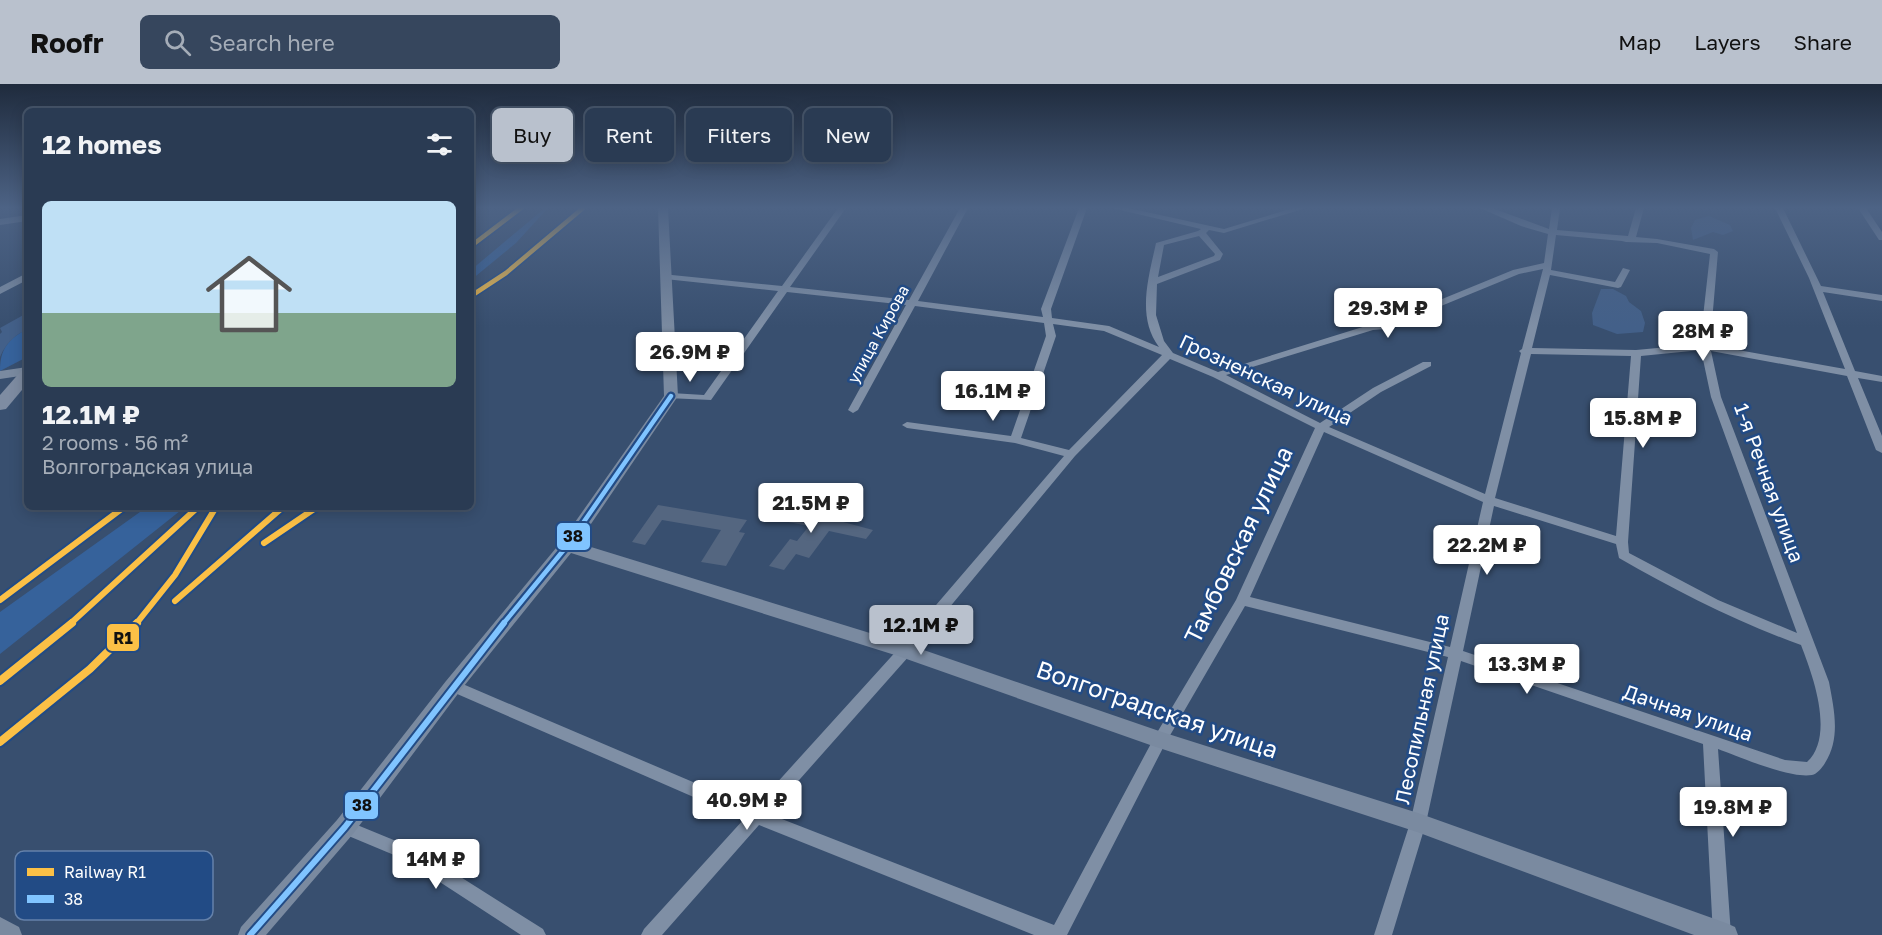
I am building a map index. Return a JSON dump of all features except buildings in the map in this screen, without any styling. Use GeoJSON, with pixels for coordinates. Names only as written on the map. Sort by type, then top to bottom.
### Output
{"type":"FeatureCollection","features":[{"type":"Feature","properties":{"kind":"main road"},"geometry":{"type":"LineString","coordinates":[[0,393],[24,372]]}},
{"type":"Feature","properties":{"kind":"main road"},"geometry":{"type":"LineString","coordinates":[[0,405],[24,372]]}},
{"type":"Feature","properties":{"kind":"street"},"geometry":{"type":"LineString","coordinates":[[250,935],[345,827],[453,687],[567,546],[670,396],[664,248]]}},
{"type":"Feature","properties":{"kind":"street"},"geometry":{"type":"LineString","coordinates":[[670,396],[707,398],[814,248]]}},
{"type":"Feature","properties":{"kind":"street","name":"улица Кирова"},"geometry":{"type":"LineString","coordinates":[[852,410],[943,248]]}},
{"type":"Feature","properties":{"kind":"street"},"geometry":{"type":"LineString","coordinates":[[1015,440],[1051,336],[1046,309],[1068,248]]}},
{"type":"Feature","properties":{"kind":"street"},"geometry":{"type":"LineString","coordinates":[[650,935],[905,651],[1071,454],[1169,354],[1157,341],[1153,326],[1150,289],[1159,248]]}},
{"type":"Feature","properties":{"kind":"street"},"geometry":{"type":"LineString","coordinates":[[1153,282],[1217,258],[1219,254],[1215,248]]}},
{"type":"Feature","properties":{"kind":"street","name":"Лесопильная улица"},"geometry":{"type":"LineString","coordinates":[[1383,935],[1418,823],[1454,653],[1524,351],[1546,270],[1549,248]]}},
{"type":"Feature","properties":{"kind":"street","name":"1-я Речная улица"},"geometry":{"type":"LineString","coordinates":[[1692,248],[1714,252],[1705,347],[1716,397],[1822,682],[1827,723],[1826,748],[1821,761],[1810,769]]}},
{"type":"Feature","properties":{"kind":"street"},"geometry":{"type":"LineString","coordinates":[[1798,248],[1817,288],[1882,450]]}},
{"type":"Feature","properties":{"kind":"street"},"geometry":{"type":"LineString","coordinates":[[1217,375],[1372,327],[1382,327],[1524,270],[1546,270],[1618,285],[1626,270]]}},
{"type":"Feature","properties":{"kind":"street","name":"Грозненская улица"},"geometry":{"type":"LineString","coordinates":[[665,276],[786,288],[1106,328],[1217,375],[1321,427],[1489,500],[1622,542]]}},
{"type":"Feature","properties":{"kind":"street"},"geometry":{"type":"LineString","coordinates":[[2,289],[24,278]]}},
{"type":"Feature","properties":{"kind":"street"},"geometry":{"type":"LineString","coordinates":[[1817,288],[1882,298]]}},
{"type":"Feature","properties":{"kind":"street"},"geometry":{"type":"LineString","coordinates":[[1524,351],[1636,353],[1705,347],[1882,379]]}},
{"type":"Feature","properties":{"kind":"street"},"geometry":{"type":"LineString","coordinates":[[1636,353],[1622,542],[1623,555],[1694,596],[1755,624],[1807,642]]}},
{"type":"Feature","properties":{"kind":"street"},"geometry":{"type":"LineString","coordinates":[[1321,427],[1377,390],[1426,364]]}},
{"type":"Feature","properties":{"kind":"street"},"geometry":{"type":"LineString","coordinates":[[0,375],[24,371]]}},
{"type":"Feature","properties":{"kind":"street"},"geometry":{"type":"LineString","coordinates":[[907,425],[1015,440],[1071,454]]}},
{"type":"Feature","properties":{"kind":"street","name":"Тамбовская улица"},"geometry":{"type":"LineString","coordinates":[[1057,935],[1160,740],[1242,600],[1321,427]]}},
{"type":"Feature","properties":{"kind":"street","name":"Волгоградская улица"},"geometry":{"type":"LineString","coordinates":[[567,546],[905,651],[1160,740],[1418,823],[1723,934]]}},
{"type":"Feature","properties":{"kind":"street","name":"Дачная улица"},"geometry":{"type":"LineString","coordinates":[[1242,600],[1454,653],[1785,766],[1810,769]]}},
{"type":"Feature","properties":{"kind":"street"},"geometry":{"type":"LineString","coordinates":[[453,687],[758,817],[1057,935]]}},
{"type":"Feature","properties":{"kind":"street"},"geometry":{"type":"LineString","coordinates":[[1710,741],[1723,934]]}},
{"type":"Feature","properties":{"kind":"street"},"geometry":{"type":"LineString","coordinates":[[345,827],[412,855],[537,935]]}},
{"type":"Feature","properties":{"kind":"street"},"geometry":{"type":"LineString","coordinates":[[0,929],[10,935]]}},
{"type":"Feature","properties":{"kind":"shaded area"},"geometry":{"type":"Polygon","coordinates":[[[498,248],[510,248],[474,278],[474,267],[498,248]]]}},
{"type":"Feature","properties":{"kind":"shaded area"},"geometry":{"type":"Polygon","coordinates":[[[1601,289],[1613,289],[1626,296],[1629,302],[1641,311],[1645,323],[1643,332],[1617,334],[1593,325],[1592,313],[1601,289]]]}},
{"type":"Feature","properties":{"kind":"shaded area"},"geometry":{"type":"Polygon","coordinates":[[[24,315],[24,331],[11,340],[0,357],[0,334],[2,332],[0,328],[24,315]]]}},
{"type":"Feature","properties":{"kind":"shaded area"},"geometry":{"type":"Polygon","coordinates":[[[24,331],[24,359],[0,371],[6,346],[24,331]]]}},
{"type":"Feature","properties":{"kind":"shaded area"},"geometry":{"type":"Polygon","coordinates":[[[143,510],[181,510],[0,654],[0,612],[143,510]]]}},
{"type":"Feature","properties":{"kind":"rail line","name":"R1"},"geometry":{"type":"LineString","coordinates":[[474,294],[506,273],[536,248]]}},
{"type":"Feature","properties":{"kind":"rail line","name":"R1"},"geometry":{"type":"LineString","coordinates":[[0,600],[120,510]]}},
{"type":"Feature","properties":{"kind":"rail line","name":"R1"},"geometry":{"type":"LineString","coordinates":[[0,681],[85,612],[195,510]]}},
{"type":"Feature","properties":{"kind":"rail line","name":"R1"},"geometry":{"type":"LineString","coordinates":[[0,742],[90,669],[131,629],[175,575],[214,510]]}},
{"type":"Feature","properties":{"kind":"rail line","name":"R1"},"geometry":{"type":"LineString","coordinates":[[175,601],[280,510]]}},
{"type":"Feature","properties":{"kind":"rail line","name":"R1"},"geometry":{"type":"LineString","coordinates":[[264,543],[313,510]]}},
{"type":"Feature","properties":{"kind":"transit line","name":"38"},"geometry":{"type":"LineString","coordinates":[[250,935],[345,827],[453,686],[567,546],[671,396]]}}]}
